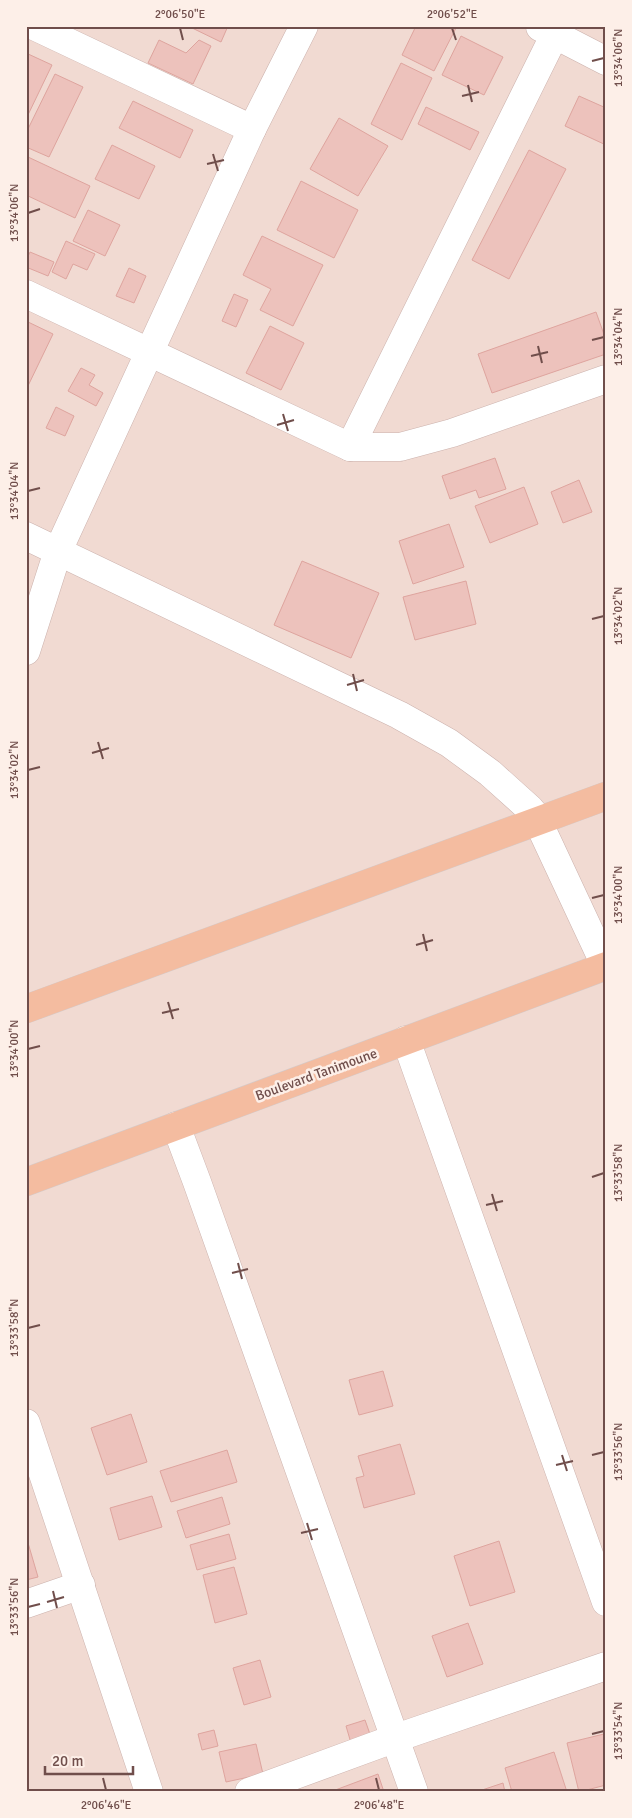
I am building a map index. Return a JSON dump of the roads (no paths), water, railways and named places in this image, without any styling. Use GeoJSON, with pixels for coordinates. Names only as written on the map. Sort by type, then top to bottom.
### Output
{"type":"FeatureCollection","features":[{"type":"Feature","properties":{"kind":"main road"},"geometry":{"type":"LineString","coordinates":[[26,1009],[606,796]]}},
{"type":"Feature","properties":{"kind":"main road","name":"Boulevard Tanimoune"},"geometry":{"type":"LineString","coordinates":[[26,1182],[606,966]]}},
{"type":"Feature","properties":{"kind":"street"},"geometry":{"type":"LineString","coordinates":[[34,26],[252,129]]}},
{"type":"Feature","properties":{"kind":"street"},"geometry":{"type":"LineString","coordinates":[[26,651],[58,551],[252,129],[304,26]]}},
{"type":"Feature","properties":{"kind":"street"},"geometry":{"type":"LineString","coordinates":[[350,447],[547,30],[606,61]]}},
{"type":"Feature","properties":{"kind":"street"},"geometry":{"type":"LineString","coordinates":[[26,294],[350,447],[400,447],[452,433],[606,379]]}},
{"type":"Feature","properties":{"kind":"street"},"geometry":{"type":"LineString","coordinates":[[26,536],[399,715],[449,743],[490,773],[530,809],[539,821],[606,966]]}},
{"type":"Feature","properties":{"kind":"street"},"geometry":{"type":"LineString","coordinates":[[406,1040],[606,1602]]}},
{"type":"Feature","properties":{"kind":"street"},"geometry":{"type":"LineString","coordinates":[[176,1126],[414,1792]]}},
{"type":"Feature","properties":{"kind":"street"},"geometry":{"type":"LineString","coordinates":[[26,1423],[149,1792]]}},
{"type":"Feature","properties":{"kind":"street"},"geometry":{"type":"LineString","coordinates":[[26,1604],[81,1585]]}},
{"type":"Feature","properties":{"kind":"street"},"geometry":{"type":"LineString","coordinates":[[249,1792],[396,1738],[606,1666]]}}]}
